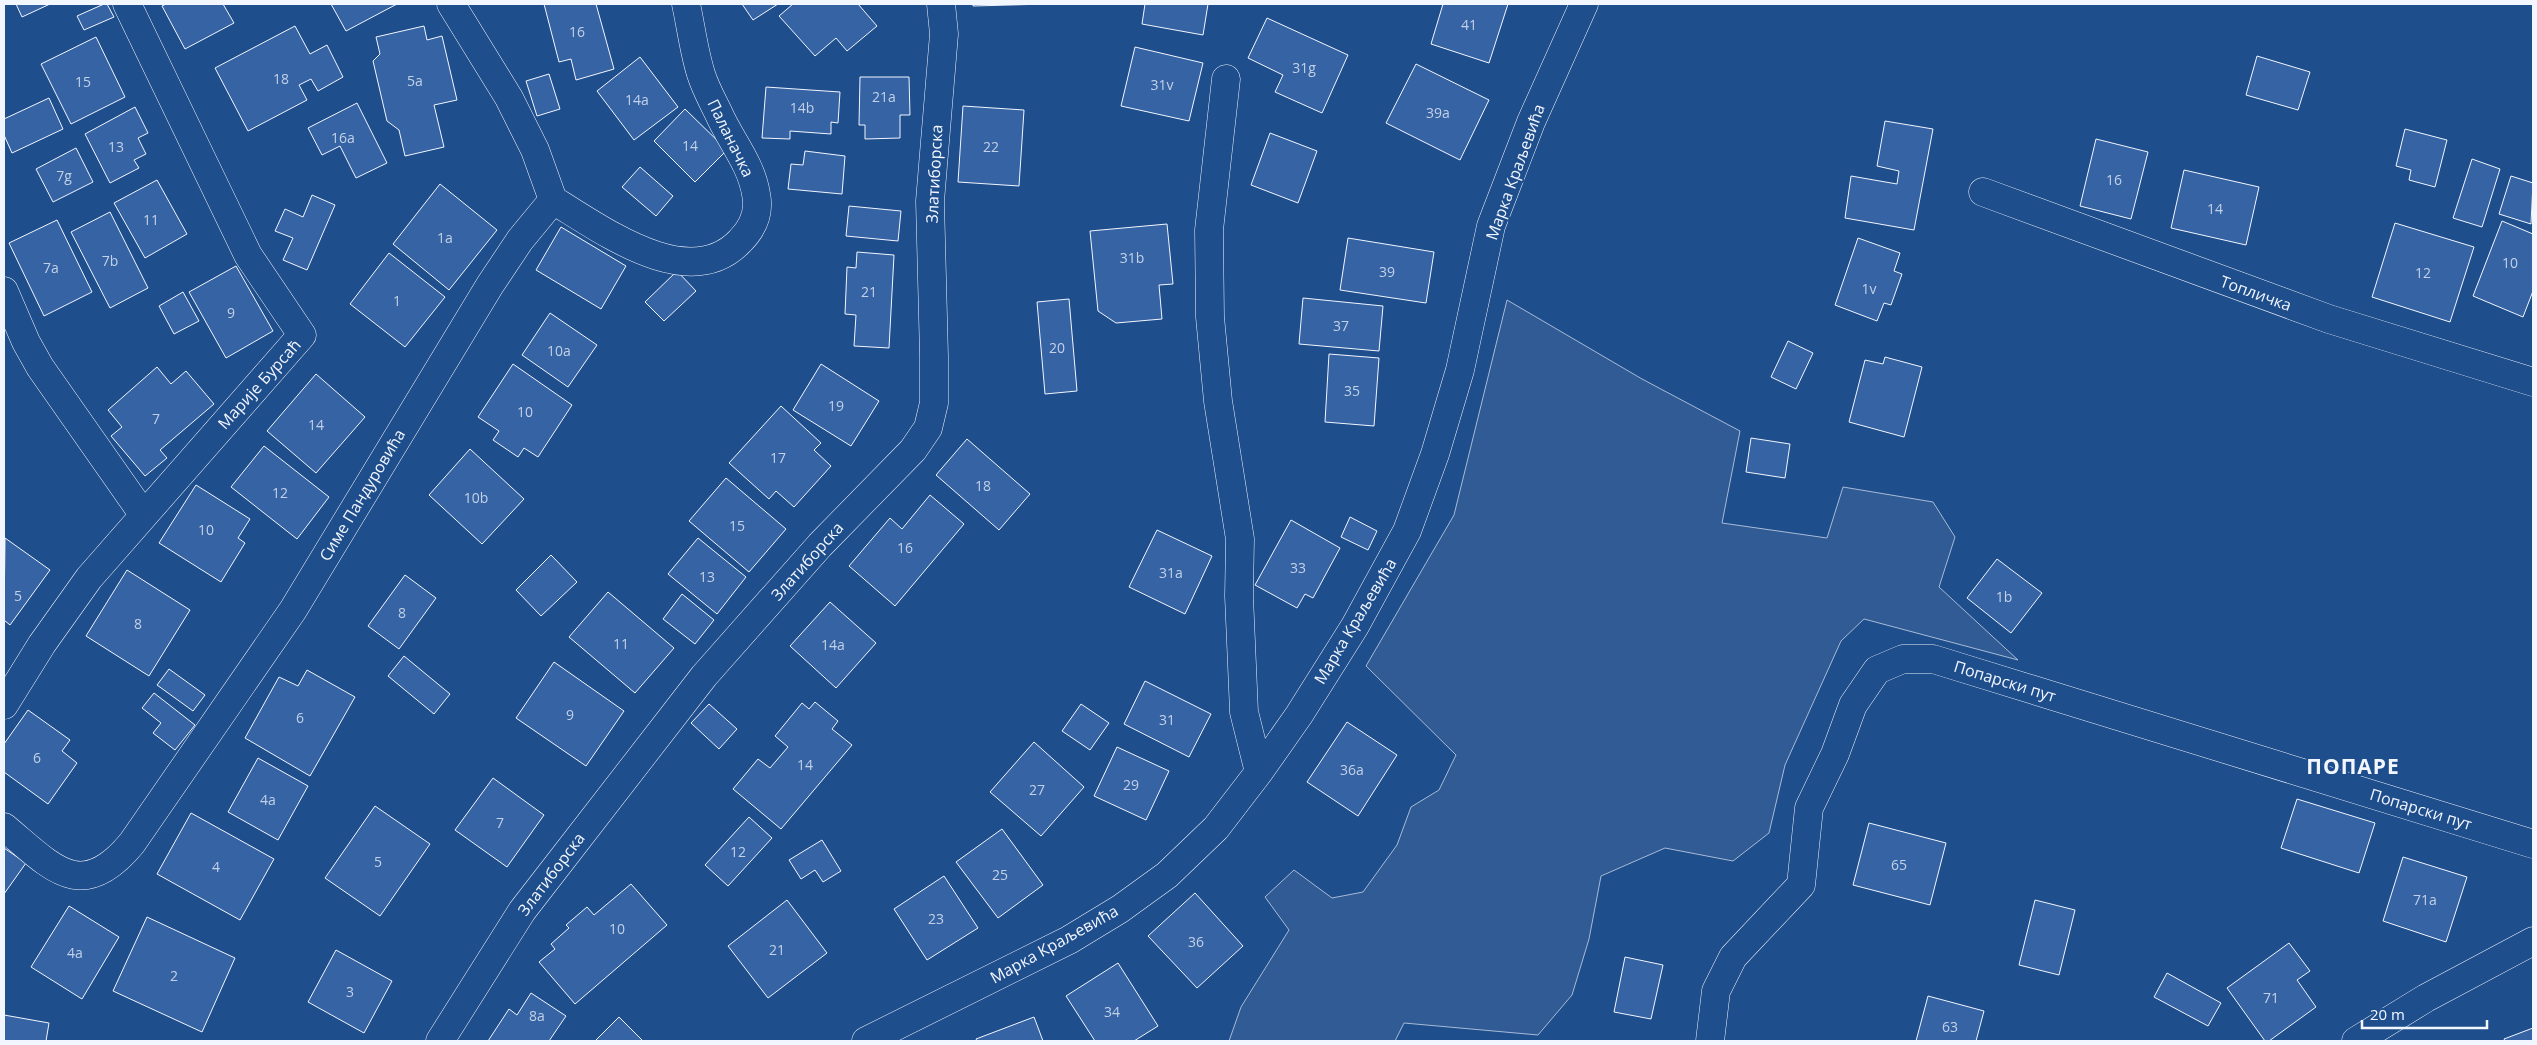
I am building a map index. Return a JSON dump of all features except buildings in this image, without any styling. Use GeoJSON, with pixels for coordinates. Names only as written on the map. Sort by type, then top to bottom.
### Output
{"type":"FeatureCollection","features":[{"type":"Feature","properties":{"kind":"street","name":"Марије Бурсаћ"},"geometry":{"type":"LineString","coordinates":[[4,705],[42,644],[89,578],[143,514],[302,335],[248,255],[127,4]]}},
{"type":"Feature","properties":{"kind":"street"},"geometry":{"type":"LineString","coordinates":[[451,4],[509,98],[535,150],[553,200]]}},
{"type":"Feature","properties":{"kind":"street","name":"Паланачка"},"geometry":{"type":"LineString","coordinates":[[553,200],[625,244],[663,257],[698,263],[718,258],[730,252],[748,232],[756,218],[756,194],[742,153],[719,115],[701,74],[686,4]]}},
{"type":"Feature","properties":{"kind":"street","name":"Златиборска"},"geometry":{"type":"LineString","coordinates":[[440,1041],[522,911],[704,676],[820,544],[913,450],[928,428],[934,402],[930,201],[944,34],[941,4]]}},
{"type":"Feature","properties":{"kind":"street","name":"Марка Краљевића"},"geometry":{"type":"LineString","coordinates":[[866,1041],[1069,940],[1120,909],[1167,874],[1191,853],[1216,828],[1259,772],[1356,626],[1407,531],[1435,454],[1460,370],[1491,226],[1531,122],[1584,4]]}},
{"type":"Feature","properties":{"kind":"street"},"geometry":{"type":"LineString","coordinates":[[1226,79],[1209,230],[1210,317],[1218,401],[1240,539],[1239,596],[1244,712],[1259,772]]}},
{"type":"Feature","properties":{"kind":"street","name":"Топличка"},"geometry":{"type":"LineString","coordinates":[[1983,192],[2329,319],[2533,382]]}},
{"type":"Feature","properties":{"kind":"street","name":"Симе Пандуровића"},"geometry":{"type":"LineString","coordinates":[[4,827],[56,870],[76,876],[100,872],[118,861],[293,610],[490,285],[520,240],[553,200]]}},
{"type":"Feature","properties":{"kind":"street"},"geometry":{"type":"LineString","coordinates":[[4,291],[26,342],[40,367],[143,514]]}},
{"type":"Feature","properties":{"kind":"street","name":"Попарски пут"},"geometry":{"type":"LineString","coordinates":[[1710,1041],[1716,991],[1733,957],[1801,885],[1809,808],[1835,754],[1853,705],[1877,670],[1904,659],[1933,659],[2533,844]]}},
{"type":"Feature","properties":{"kind":"street"},"geometry":{"type":"LineString","coordinates":[[2356,1041],[2426,998],[2533,941]]}},
{"type":"Feature","properties":{"kind":"shaded area"},"geometry":{"type":"Polygon","coordinates":[[[1507,300],[1642,379],[1740,431],[1722,523],[1827,538],[1843,487],[1933,502],[1955,537],[1939,587],[2018,660],[1864,619],[1841,641],[1785,765],[1769,833],[1733,861],[1665,848],[1601,876],[1589,939],[1572,995],[1538,1035],[1404,1023],[1395,1041],[1229,1041],[1241,1007],[1289,930],[1265,897],[1294,870],[1332,898],[1363,892],[1397,845],[1411,807],[1439,790],[1456,755],[1366,666],[1454,515],[1507,300]]]}},
{"type":"Feature","properties":{"kind":"district","name":"ПОПАРЕ"},"geometry":{"type":"Point","coordinates":[2353,766]}}]}
